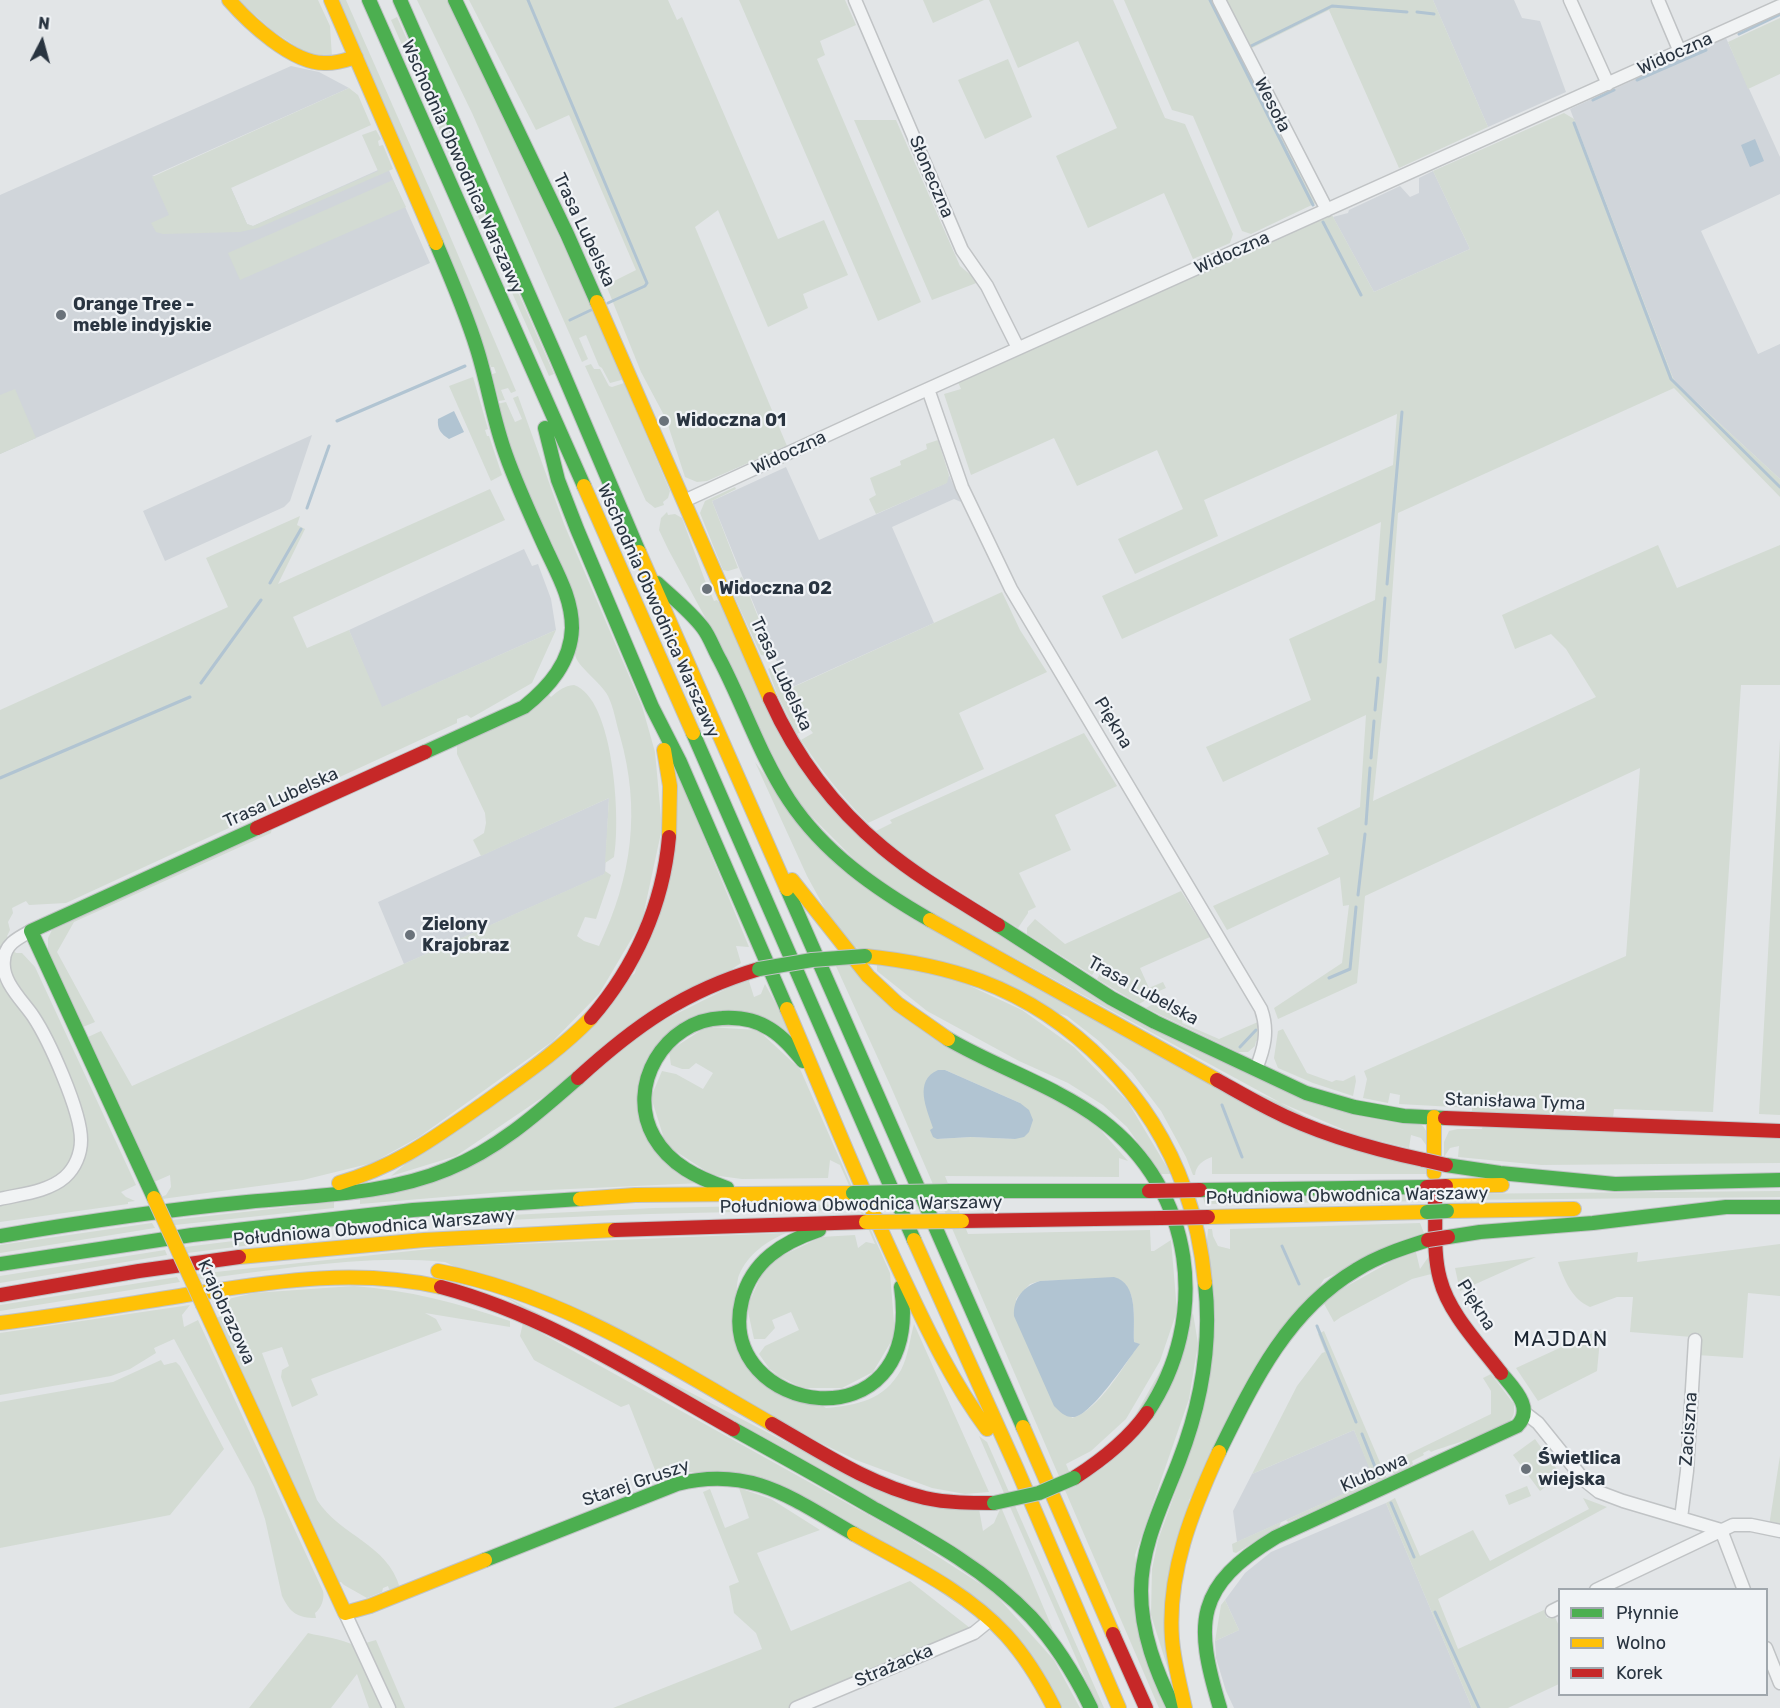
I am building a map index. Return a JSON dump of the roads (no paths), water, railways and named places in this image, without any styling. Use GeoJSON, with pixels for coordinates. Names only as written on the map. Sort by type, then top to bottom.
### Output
{"type":"FeatureCollection","features":[{"type":"Feature","properties":{"kind":"main road"},"geometry":{"type":"LineString","coordinates":[[229,0],[260,28],[302,59],[328,64],[356,57]]}},
{"type":"Feature","properties":{"kind":"main road","name":"Trasa Lubelska"},"geometry":{"type":"LineString","coordinates":[[31,931],[514,712],[524,707],[543,691],[557,677],[564,665],[569,648],[572,622],[564,587],[505,453],[477,349],[460,299],[331,0]]}},
{"type":"Feature","properties":{"kind":"main road","name":"Wschodnia Obwodnica Warszawy"},"geometry":{"type":"LineString","coordinates":[[369,0],[609,541],[913,1238],[1017,1469]]}},
{"type":"Feature","properties":{"kind":"main road","name":"Wschodnia Obwodnica Warszawy"},"geometry":{"type":"LineString","coordinates":[[400,0],[562,369],[649,576],[1146,1708]]}},
{"type":"Feature","properties":{"kind":"main road","name":"Trasa Lubelska"},"geometry":{"type":"LineString","coordinates":[[455,0],[567,234],[780,721],[802,759],[821,785],[864,832],[911,870],[1111,998],[1155,1022],[1256,1070]]}},
{"type":"Feature","properties":{"kind":"main road"},"geometry":{"type":"LineString","coordinates":[[529,365],[558,480],[652,707],[680,762],[891,1253],[938,1352],[965,1399],[1017,1469],[1119,1708]]}},
{"type":"Feature","properties":{"kind":"main road"},"geometry":{"type":"LineString","coordinates":[[649,576],[703,628],[726,672],[757,742],[788,799],[810,829],[831,851],[862,877],[900,903],[1271,1110],[1350,1142],[1446,1165],[1500,1173],[1615,1184],[1780,1180]]}},
{"type":"Feature","properties":{"kind":"main road"},"geometry":{"type":"LineString","coordinates":[[284,1198],[341,1183],[378,1170],[412,1152],[516,1080],[565,1042],[591,1018],[613,991],[635,956],[650,924],[660,895],[667,861],[671,800],[668,767],[652,707]]}},
{"type":"Feature","properties":{"kind":"main road"},"geometry":{"type":"LineString","coordinates":[[228,1288],[297,1274],[337,1269],[422,1270],[484,1280],[553,1304],[612,1334],[858,1473],[894,1490],[930,1500],[955,1503],[994,1503],[1039,1493],[1074,1478],[1103,1459],[1138,1426],[1162,1389],[1180,1343],[1187,1284],[1185,1262],[1172,1213],[1160,1185],[1125,1139],[1094,1113],[1069,1098],[951,1041],[896,1002],[858,966],[812,903],[772,857]]}},
{"type":"Feature","properties":{"kind":"main road","name":"Krajobrazowa"},"geometry":{"type":"LineString","coordinates":[[31,931],[345,1613]]}},
{"type":"Feature","properties":{"kind":"main road"},"geometry":{"type":"LineString","coordinates":[[0,1236],[58,1226],[382,1188],[417,1180],[477,1155],[503,1140],[533,1119],[615,1046],[662,1010],[709,986],[759,969],[805,960],[865,956],[919,963],[986,983],[1023,1000],[1055,1020],[1086,1044],[1112,1069],[1133,1094],[1154,1125],[1179,1171],[1191,1203],[1208,1291],[1206,1348],[1196,1409],[1146,1547],[1139,1593],[1141,1618],[1148,1645],[1155,1667],[1174,1708]]}},
{"type":"Feature","properties":{"kind":"main road"},"geometry":{"type":"LineString","coordinates":[[759,1194],[721,1186],[698,1178],[669,1159],[656,1143],[648,1125],[645,1105],[646,1084],[654,1060],[674,1036],[690,1026],[709,1019],[740,1018],[759,1023],[776,1033],[791,1047],[816,1081]]}},
{"type":"Feature","properties":{"kind":"main road","name":"Stanisława Tyma"},"geometry":{"type":"LineString","coordinates":[[1256,1070],[1306,1093],[1354,1107],[1398,1115],[1780,1131]]}},
{"type":"Feature","properties":{"kind":"main road","name":"Piękna"},"geometry":{"type":"LineString","coordinates":[[1434,1118],[1436,1248],[1440,1280],[1460,1319],[1523,1402],[1525,1413]]}},
{"type":"Feature","properties":{"kind":"main road","name":"Południowa Obwodnica Warszawy"},"geometry":{"type":"LineString","coordinates":[[0,1264],[192,1235],[403,1211],[635,1195],[1615,1184]]}},
{"type":"Feature","properties":{"kind":"main road"},"geometry":{"type":"LineString","coordinates":[[1185,1708],[1172,1632],[1176,1571],[1189,1520],[1200,1491],[1246,1396],[1280,1339],[1300,1314],[1324,1292],[1347,1275],[1375,1260],[1428,1240],[1480,1232],[1726,1207],[1780,1207]]}},
{"type":"Feature","properties":{"kind":"main road","name":"Południowa Obwodnica Warszawy"},"geometry":{"type":"LineString","coordinates":[[0,1294],[221,1259],[487,1234],[866,1222],[1726,1207]]}},
{"type":"Feature","properties":{"kind":"main road"},"geometry":{"type":"LineString","coordinates":[[866,1222],[817,1230],[793,1239],[770,1254],[751,1274],[742,1293],[739,1313],[741,1334],[745,1349],[763,1375],[778,1387],[796,1395],[814,1399],[834,1399],[854,1394],[868,1387],[882,1375],[893,1360],[905,1326],[905,1306],[891,1253]]}},
{"type":"Feature","properties":{"kind":"main road"},"geometry":{"type":"LineString","coordinates":[[0,1323],[228,1288],[317,1278],[362,1276],[398,1279],[450,1288],[492,1301],[562,1333],[947,1549],[987,1576],[1020,1604],[1046,1633],[1073,1672],[1091,1708]]}},
{"type":"Feature","properties":{"kind":"main road","name":"Klubowa"},"geometry":{"type":"LineString","coordinates":[[1220,1708],[1206,1662],[1204,1625],[1214,1593],[1234,1564],[1252,1550],[1276,1537],[1513,1429],[1523,1421],[1525,1413]]}},
{"type":"Feature","properties":{"kind":"main road","name":"Starej Gruszy"},"geometry":{"type":"LineString","coordinates":[[345,1613],[380,1602],[648,1494],[698,1478],[724,1477],[759,1484],[795,1500],[932,1578],[967,1601],[990,1620]]}},
{"type":"Feature","properties":{"kind":"main road"},"geometry":{"type":"LineString","coordinates":[[990,1620],[1022,1655],[1042,1684],[1054,1708]]}},
{"type":"Feature","properties":{"kind":"street","name":"Słoneczna"},"geometry":{"type":"LineString","coordinates":[[855,0],[962,250],[987,286],[1017,348]]}},
{"type":"Feature","properties":{"kind":"street","name":"Wesoła"},"geometry":{"type":"LineString","coordinates":[[1219,0],[1327,210]]}},
{"type":"Feature","properties":{"kind":"street"},"geometry":{"type":"LineString","coordinates":[[1570,0],[1608,84]]}},
{"type":"Feature","properties":{"kind":"street"},"geometry":{"type":"LineString","coordinates":[[1658,0],[1680,52]]}},
{"type":"Feature","properties":{"kind":"street","name":"Widoczna"},"geometry":{"type":"LineString","coordinates":[[684,501],[1017,348],[1780,6]]}},
{"type":"Feature","properties":{"kind":"street","name":"Piękna"},"geometry":{"type":"LineString","coordinates":[[928,389],[962,487],[1008,583],[1261,1009],[1265,1024],[1265,1042],[1256,1070]]}},
{"type":"Feature","properties":{"kind":"street"},"geometry":{"type":"LineString","coordinates":[[0,1199],[37,1190],[57,1182],[73,1168],[80,1149],[81,1140],[77,1116],[48,1042],[8,980],[4,969],[6,951],[11,943],[31,931]]}},
{"type":"Feature","properties":{"kind":"street","name":"Zaciszna"},"geometry":{"type":"LineString","coordinates":[[1681,1518],[1684,1506],[1695,1340]]}},
{"type":"Feature","properties":{"kind":"street","name":"Piękna"},"geometry":{"type":"LineString","coordinates":[[1525,1413],[1538,1424],[1592,1488],[1623,1501],[1721,1530]]}},
{"type":"Feature","properties":{"kind":"street"},"geometry":{"type":"LineString","coordinates":[[1600,1588],[1738,1524],[1780,1531]]}},
{"type":"Feature","properties":{"kind":"street"},"geometry":{"type":"LineString","coordinates":[[1721,1530],[1743,1588]]}},
{"type":"Feature","properties":{"kind":"street","name":"Krajobrazowa"},"geometry":{"type":"LineString","coordinates":[[345,1613],[389,1708]]}},
{"type":"Feature","properties":{"kind":"street","name":"Strażacka"},"geometry":{"type":"LineString","coordinates":[[796,1708],[974,1632],[990,1620]]}},
{"type":"Feature","properties":{"kind":"street"},"geometry":{"type":"LineString","coordinates":[[1768,1651],[1780,1683]]}},
{"type":"Feature","properties":{"kind":"water"},"geometry":{"type":"Polygon","coordinates":[[[1755,139],[1764,161],[1750,167],[1741,145],[1755,139]]]}},
{"type":"Feature","properties":{"kind":"water"},"geometry":{"type":"Polygon","coordinates":[[[454,411],[464,432],[449,439],[440,431],[438,419],[454,411]]]}},
{"type":"Feature","properties":{"kind":"water"},"geometry":{"type":"Polygon","coordinates":[[[938,1070],[945,1070],[1020,1103],[1029,1110],[1033,1120],[1029,1132],[1024,1137],[1015,1139],[971,1137],[937,1139],[933,1137],[930,1130],[933,1128],[925,1104],[924,1088],[930,1075],[938,1070]]]}},
{"type":"Feature","properties":{"kind":"water"},"geometry":{"type":"Polygon","coordinates":[[[1114,1277],[1128,1287],[1133,1304],[1134,1342],[1140,1344],[1100,1397],[1082,1414],[1068,1417],[1054,1406],[1014,1316],[1015,1304],[1024,1290],[1040,1281],[1114,1277]]]}},
{"type":"Feature","properties":{"kind":"waterway"},"geometry":{"type":"LineString","coordinates":[[528,0],[647,283],[608,303]]}},
{"type":"Feature","properties":{"kind":"waterway"},"geometry":{"type":"LineString","coordinates":[[1210,0],[1313,205]]}},
{"type":"Feature","properties":{"kind":"waterway"},"geometry":{"type":"LineString","coordinates":[[1251,46],[1332,6],[1407,12]]}},
{"type":"Feature","properties":{"kind":"waterway"},"geometry":{"type":"LineString","coordinates":[[1417,12],[1434,14]]}},
{"type":"Feature","properties":{"kind":"waterway"},"geometry":{"type":"LineString","coordinates":[[1739,34],[1779,15]]}},
{"type":"Feature","properties":{"kind":"waterway"},"geometry":{"type":"LineString","coordinates":[[1637,80],[1706,50]]}},
{"type":"Feature","properties":{"kind":"waterway"},"geometry":{"type":"LineString","coordinates":[[1593,100],[1614,90]]}},
{"type":"Feature","properties":{"kind":"waterway"},"geometry":{"type":"LineString","coordinates":[[1574,123],[1671,379],[1780,487]]}},
{"type":"Feature","properties":{"kind":"waterway"},"geometry":{"type":"LineString","coordinates":[[1323,222],[1361,295]]}},
{"type":"Feature","properties":{"kind":"waterway"},"geometry":{"type":"LineString","coordinates":[[570,320],[591,310]]}},
{"type":"Feature","properties":{"kind":"waterway"},"geometry":{"type":"LineString","coordinates":[[337,421],[465,366]]}},
{"type":"Feature","properties":{"kind":"waterway"},"geometry":{"type":"LineString","coordinates":[[1387,584],[1402,412]]}},
{"type":"Feature","properties":{"kind":"waterway"},"geometry":{"type":"LineString","coordinates":[[307,508],[329,446]]}},
{"type":"Feature","properties":{"kind":"waterway"},"geometry":{"type":"LineString","coordinates":[[270,583],[301,529]]}},
{"type":"Feature","properties":{"kind":"waterway"},"geometry":{"type":"LineString","coordinates":[[1380,662],[1385,598]]}},
{"type":"Feature","properties":{"kind":"waterway"},"geometry":{"type":"LineString","coordinates":[[201,683],[261,600]]}},
{"type":"Feature","properties":{"kind":"waterway"},"geometry":{"type":"LineString","coordinates":[[1375,710],[1378,678]]}},
{"type":"Feature","properties":{"kind":"waterway"},"geometry":{"type":"LineString","coordinates":[[0,778],[190,697]]}},
{"type":"Feature","properties":{"kind":"waterway"},"geometry":{"type":"LineString","coordinates":[[1371,758],[1374,721]]}},
{"type":"Feature","properties":{"kind":"waterway"},"geometry":{"type":"LineString","coordinates":[[1366,824],[1370,768]]}},
{"type":"Feature","properties":{"kind":"waterway"},"geometry":{"type":"LineString","coordinates":[[1358,895],[1365,834]]}},
{"type":"Feature","properties":{"kind":"waterway"},"geometry":{"type":"LineString","coordinates":[[1329,978],[1350,969],[1356,907]]}},
{"type":"Feature","properties":{"kind":"waterway"},"geometry":{"type":"LineString","coordinates":[[1240,1047],[1256,1030]]}},
{"type":"Feature","properties":{"kind":"waterway"},"geometry":{"type":"LineString","coordinates":[[1222,1105],[1242,1157]]}},
{"type":"Feature","properties":{"kind":"waterway"},"geometry":{"type":"LineString","coordinates":[[1282,1246],[1299,1284]]}},
{"type":"Feature","properties":{"kind":"waterway"},"geometry":{"type":"LineString","coordinates":[[1317,1326],[1356,1422]]}},
{"type":"Feature","properties":{"kind":"waterway"},"geometry":{"type":"LineString","coordinates":[[1362,1434],[1379,1477]]}},
{"type":"Feature","properties":{"kind":"waterway"},"geometry":{"type":"LineString","coordinates":[[1391,1503],[1414,1557]]}},
{"type":"Feature","properties":{"kind":"waterway"},"geometry":{"type":"LineString","coordinates":[[1435,1612],[1479,1708]]}},
{"type":"Feature","properties":{"kind":"place","name":"Orange Tree - meble indyjskie"},"geometry":{"type":"Point","coordinates":[61,315]}},
{"type":"Feature","properties":{"kind":"place","name":"Widoczna 01"},"geometry":{"type":"Point","coordinates":[664,421]}},
{"type":"Feature","properties":{"kind":"place","name":"Widoczna 02"},"geometry":{"type":"Point","coordinates":[707,589]}},
{"type":"Feature","properties":{"kind":"place","name":"Zielony Krajobraz"},"geometry":{"type":"Point","coordinates":[410,935]}},
{"type":"Feature","properties":{"kind":"place","name":"Świetlica wiejska"},"geometry":{"type":"Point","coordinates":[1526,1469]}},
{"type":"Feature","properties":{"kind":"district","name":"MAJDAN"},"geometry":{"type":"Point","coordinates":[1561,1340]}}]}
